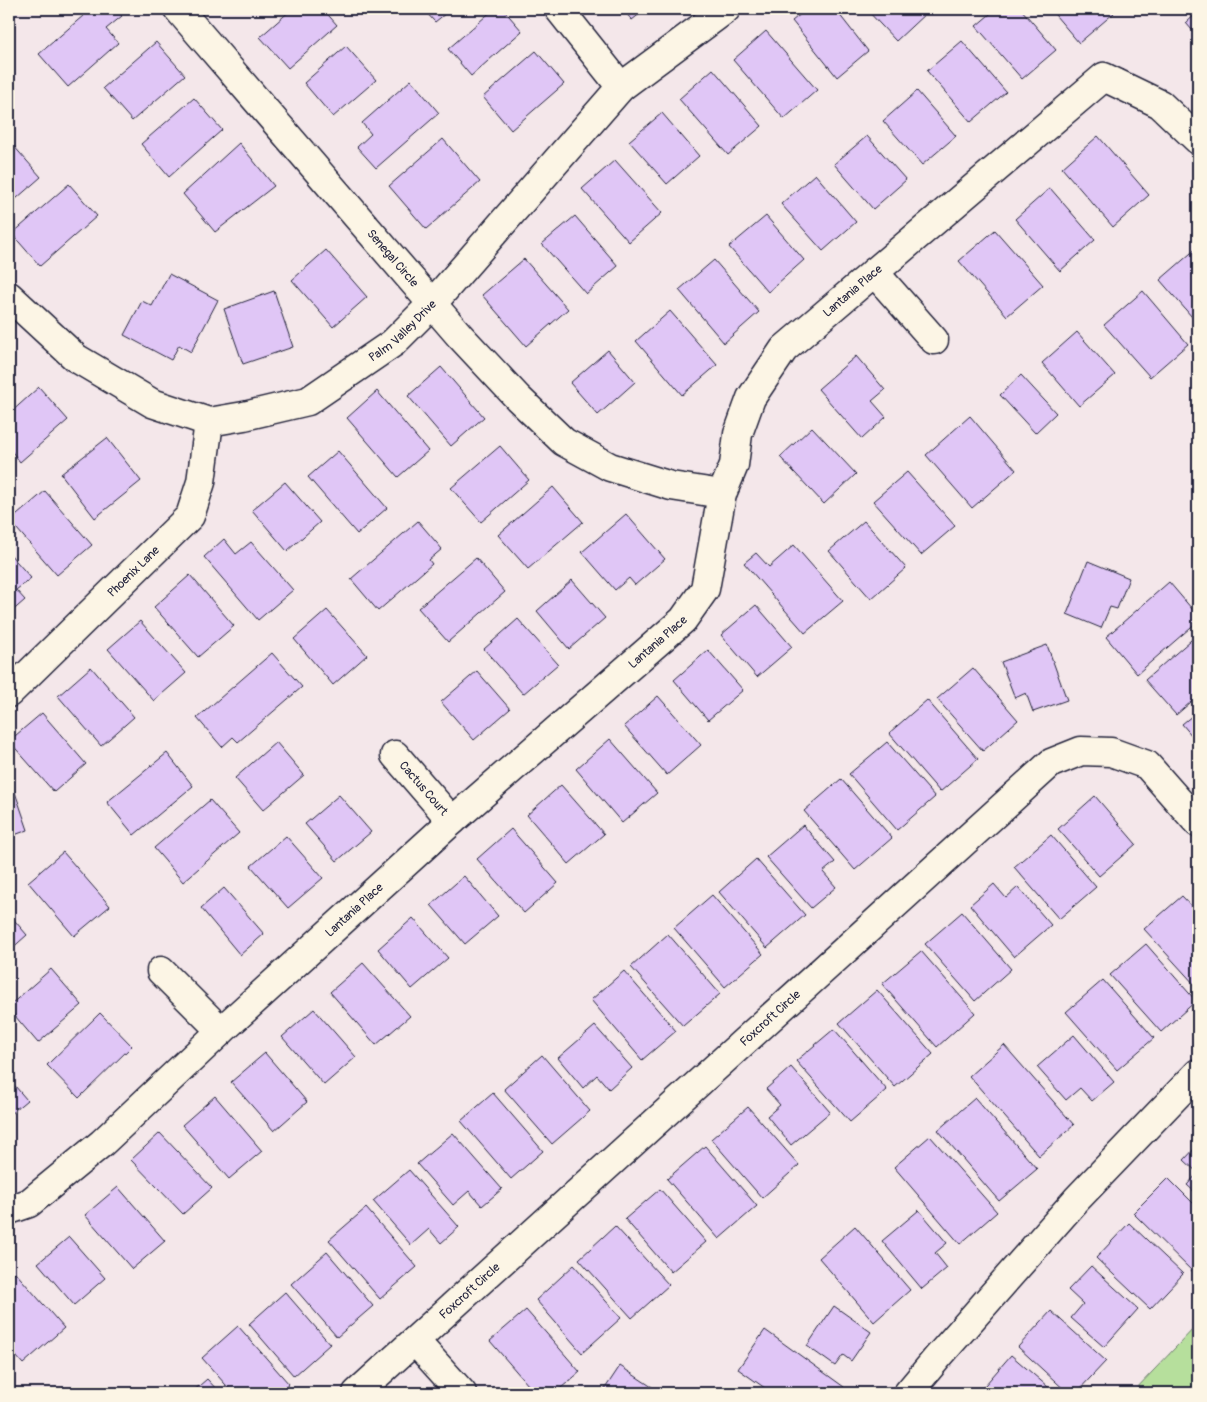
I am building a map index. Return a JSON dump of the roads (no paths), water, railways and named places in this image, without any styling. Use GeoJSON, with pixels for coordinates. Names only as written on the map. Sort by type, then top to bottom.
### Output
{"type":"FeatureCollection","features":[{"type":"Feature","properties":{"kind":"street","name":"Senegal Circle"},"geometry":{"type":"LineString","coordinates":[[178,9],[460,336],[518,398],[564,442],[610,467],[671,486],[722,494]]}},
{"type":"Feature","properties":{"kind":"street"},"geometry":{"type":"LineString","coordinates":[[559,9],[621,87]]}},
{"type":"Feature","properties":{"kind":"street","name":"Palm Valley Drive"},"geometry":{"type":"LineString","coordinates":[[9,296],[76,358],[152,404],[209,422],[308,401],[393,343],[432,304],[621,87],[726,9]]}},
{"type":"Feature","properties":{"kind":"street","name":"Lantania Place"},"geometry":{"type":"LineString","coordinates":[[9,1210],[29,1203],[102,1143],[221,1031],[452,821],[683,620],[705,589],[722,494],[734,465],[738,434],[751,398],[784,349],[1104,78],[1160,104],[1198,140]]}},
{"type":"Feature","properties":{"kind":"street"},"geometry":{"type":"LineString","coordinates":[[874,272],[934,340]]}},
{"type":"Feature","properties":{"kind":"street","name":"Phoenix Lane"},"geometry":{"type":"LineString","coordinates":[[9,693],[190,516],[201,482],[209,422]]}},
{"type":"Feature","properties":{"kind":"street","name":"Foxcroft Circle"},"geometry":{"type":"LineString","coordinates":[[356,1393],[1050,763],[1081,751],[1111,752],[1147,766],[1198,823]]}},
{"type":"Feature","properties":{"kind":"street","name":"Cactus Court"},"geometry":{"type":"LineString","coordinates":[[395,755],[452,821]]}},
{"type":"Feature","properties":{"kind":"street"},"geometry":{"type":"LineString","coordinates":[[161,971],[221,1031]]}},
{"type":"Feature","properties":{"kind":"street"},"geometry":{"type":"LineString","coordinates":[[908,1393],[1077,1199],[1198,1073]]}},
{"type":"Feature","properties":{"kind":"street"},"geometry":{"type":"LineString","coordinates":[[415,1341],[462,1393]]}}]}
